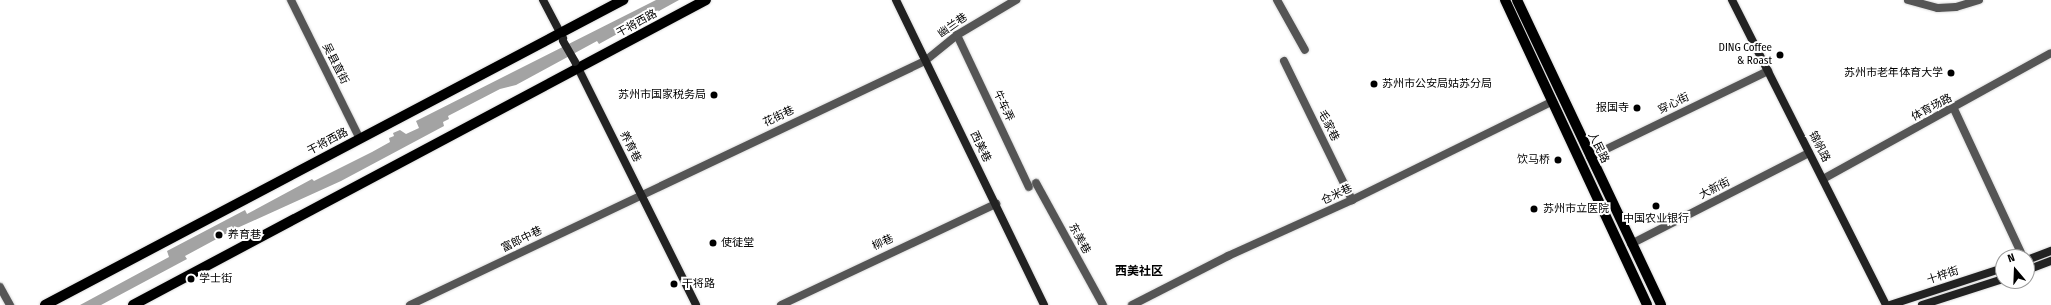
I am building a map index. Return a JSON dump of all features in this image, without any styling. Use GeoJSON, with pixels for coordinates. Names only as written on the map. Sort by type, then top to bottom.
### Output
{"type":"FeatureCollection","features":[{"type":"Feature","properties":{"kind":"main road","name":"干将西路"},"geometry":{"type":"LineString","coordinates":[[45,305],[360,139],[562,37],[623,0]]}},
{"type":"Feature","properties":{"kind":"main road","name":"干将西路"},"geometry":{"type":"LineString","coordinates":[[133,305],[577,66],[706,0]]}},
{"type":"Feature","properties":{"kind":"main road","name":"人民路"},"geometry":{"type":"LineString","coordinates":[[1505,0],[1551,102],[1647,305]]}},
{"type":"Feature","properties":{"kind":"main road","name":"人民路"},"geometry":{"type":"LineString","coordinates":[[1517,0],[1661,305]]}},
{"type":"Feature","properties":{"kind":"street","name":"吴县直街"},"geometry":{"type":"LineString","coordinates":[[290,0],[360,139]]}},
{"type":"Feature","properties":{"kind":"street","name":"养育巷"},"geometry":{"type":"LineString","coordinates":[[543,0],[642,194],[696,305]]}},
{"type":"Feature","properties":{"kind":"street","name":"西美巷"},"geometry":{"type":"LineString","coordinates":[[896,0],[1044,305]]}},
{"type":"Feature","properties":{"kind":"street","name":"幽兰巷"},"geometry":{"type":"LineString","coordinates":[[926,61],[957,35],[1016,0]]}},
{"type":"Feature","properties":{"kind":"street"},"geometry":{"type":"LineString","coordinates":[[1277,0],[1305,50]]}},
{"type":"Feature","properties":{"kind":"street","name":"锦帆路"},"geometry":{"type":"LineString","coordinates":[[1732,0],[1886,305]]}},
{"type":"Feature","properties":{"kind":"street"},"geometry":{"type":"LineString","coordinates":[[1908,0],[1938,8],[1956,7],[1979,0]]}},
{"type":"Feature","properties":{"kind":"street","name":"牛车弄"},"geometry":{"type":"LineString","coordinates":[[957,35],[1032,185]]}},
{"type":"Feature","properties":{"kind":"street","name":"体育场路"},"geometry":{"type":"LineString","coordinates":[[1822,179],[1954,109],[2051,53]]}},
{"type":"Feature","properties":{"kind":"street","name":"花街巷"},"geometry":{"type":"LineString","coordinates":[[642,194],[926,61]]}},
{"type":"Feature","properties":{"kind":"street","name":"毛家巷"},"geometry":{"type":"LineString","coordinates":[[1284,61],[1352,200]]}},
{"type":"Feature","properties":{"kind":"street","name":"穿心街"},"geometry":{"type":"LineString","coordinates":[[1590,157],[1768,71]]}},
{"type":"Feature","properties":{"kind":"street","name":"仓米巷"},"geometry":{"type":"LineString","coordinates":[[1132,305],[1228,256],[1352,200],[1551,102]]}},
{"type":"Feature","properties":{"kind":"street"},"geometry":{"type":"LineString","coordinates":[[1954,109],[2019,249]]}},
{"type":"Feature","properties":{"kind":"street","name":"大新街"},"geometry":{"type":"LineString","coordinates":[[1632,244],[1809,153]]}},
{"type":"Feature","properties":{"kind":"street","name":"东美巷"},"geometry":{"type":"LineString","coordinates":[[1032,185],[1103,305]]}},
{"type":"Feature","properties":{"kind":"street","name":"富郎中巷"},"geometry":{"type":"LineString","coordinates":[[410,305],[642,194]]}},
{"type":"Feature","properties":{"kind":"street","name":"柳巷"},"geometry":{"type":"LineString","coordinates":[[781,305],[996,204]]}},
{"type":"Feature","properties":{"kind":"street"},"geometry":{"type":"LineString","coordinates":[[2035,257],[2051,251]]}},
{"type":"Feature","properties":{"kind":"street"},"geometry":{"type":"LineString","coordinates":[[2035,267],[2051,261]]}},
{"type":"Feature","properties":{"kind":"street","name":"十梓街"},"geometry":{"type":"LineString","coordinates":[[1890,305],[1995,271]]}},
{"type":"Feature","properties":{"kind":"street","name":"十梓街"},"geometry":{"type":"LineString","coordinates":[[1922,305],[1995,282]]}},
{"type":"Feature","properties":{"kind":"street"},"geometry":{"type":"LineString","coordinates":[[0,287],[10,305]]}},
{"type":"Feature","properties":{"kind":"shaded area"},"geometry":{"type":"Polygon","coordinates":[[[656,0],[679,0],[599,44],[597,41],[516,85],[500,89],[448,116],[449,119],[443,122],[444,126],[341,181],[235,229],[185,256],[187,259],[101,305],[80,305],[169,257],[167,251],[245,210],[247,214],[312,179],[314,181],[372,152],[390,142],[389,138],[394,136],[393,133],[400,130],[406,134],[419,128],[416,121],[656,0]]]}},
{"type":"Feature","properties":{"kind":"place","name":"DING Coffee & Roast"},"geometry":{"type":"Point","coordinates":[1780,55]}},
{"type":"Feature","properties":{"kind":"place","name":"苏州市老年体育大学"},"geometry":{"type":"Point","coordinates":[1951,73]}},
{"type":"Feature","properties":{"kind":"place","name":"苏州市公安局姑苏分局"},"geometry":{"type":"Point","coordinates":[1374,84]}},
{"type":"Feature","properties":{"kind":"place","name":"苏州市国家税务局"},"geometry":{"type":"Point","coordinates":[714,95]}},
{"type":"Feature","properties":{"kind":"place","name":"报国寺"},"geometry":{"type":"Point","coordinates":[1637,108]}},
{"type":"Feature","properties":{"kind":"place","name":"饮马桥"},"geometry":{"type":"Point","coordinates":[1558,160]}},
{"type":"Feature","properties":{"kind":"place","name":"中国农业银行"},"geometry":{"type":"Point","coordinates":[1656,206]}},
{"type":"Feature","properties":{"kind":"place","name":"苏州市立医院"},"geometry":{"type":"Point","coordinates":[1534,209]}},
{"type":"Feature","properties":{"kind":"place","name":"养育巷"},"geometry":{"type":"Point","coordinates":[219,235]}},
{"type":"Feature","properties":{"kind":"place","name":"使徒堂"},"geometry":{"type":"Point","coordinates":[713,243]}},
{"type":"Feature","properties":{"kind":"place","name":"学士街"},"geometry":{"type":"Point","coordinates":[191,279]}},
{"type":"Feature","properties":{"kind":"place","name":"干将路"},"geometry":{"type":"Point","coordinates":[674,284]}},
{"type":"Feature","properties":{"kind":"district","name":"西美社区"},"geometry":{"type":"Point","coordinates":[1139,272]}}]}
